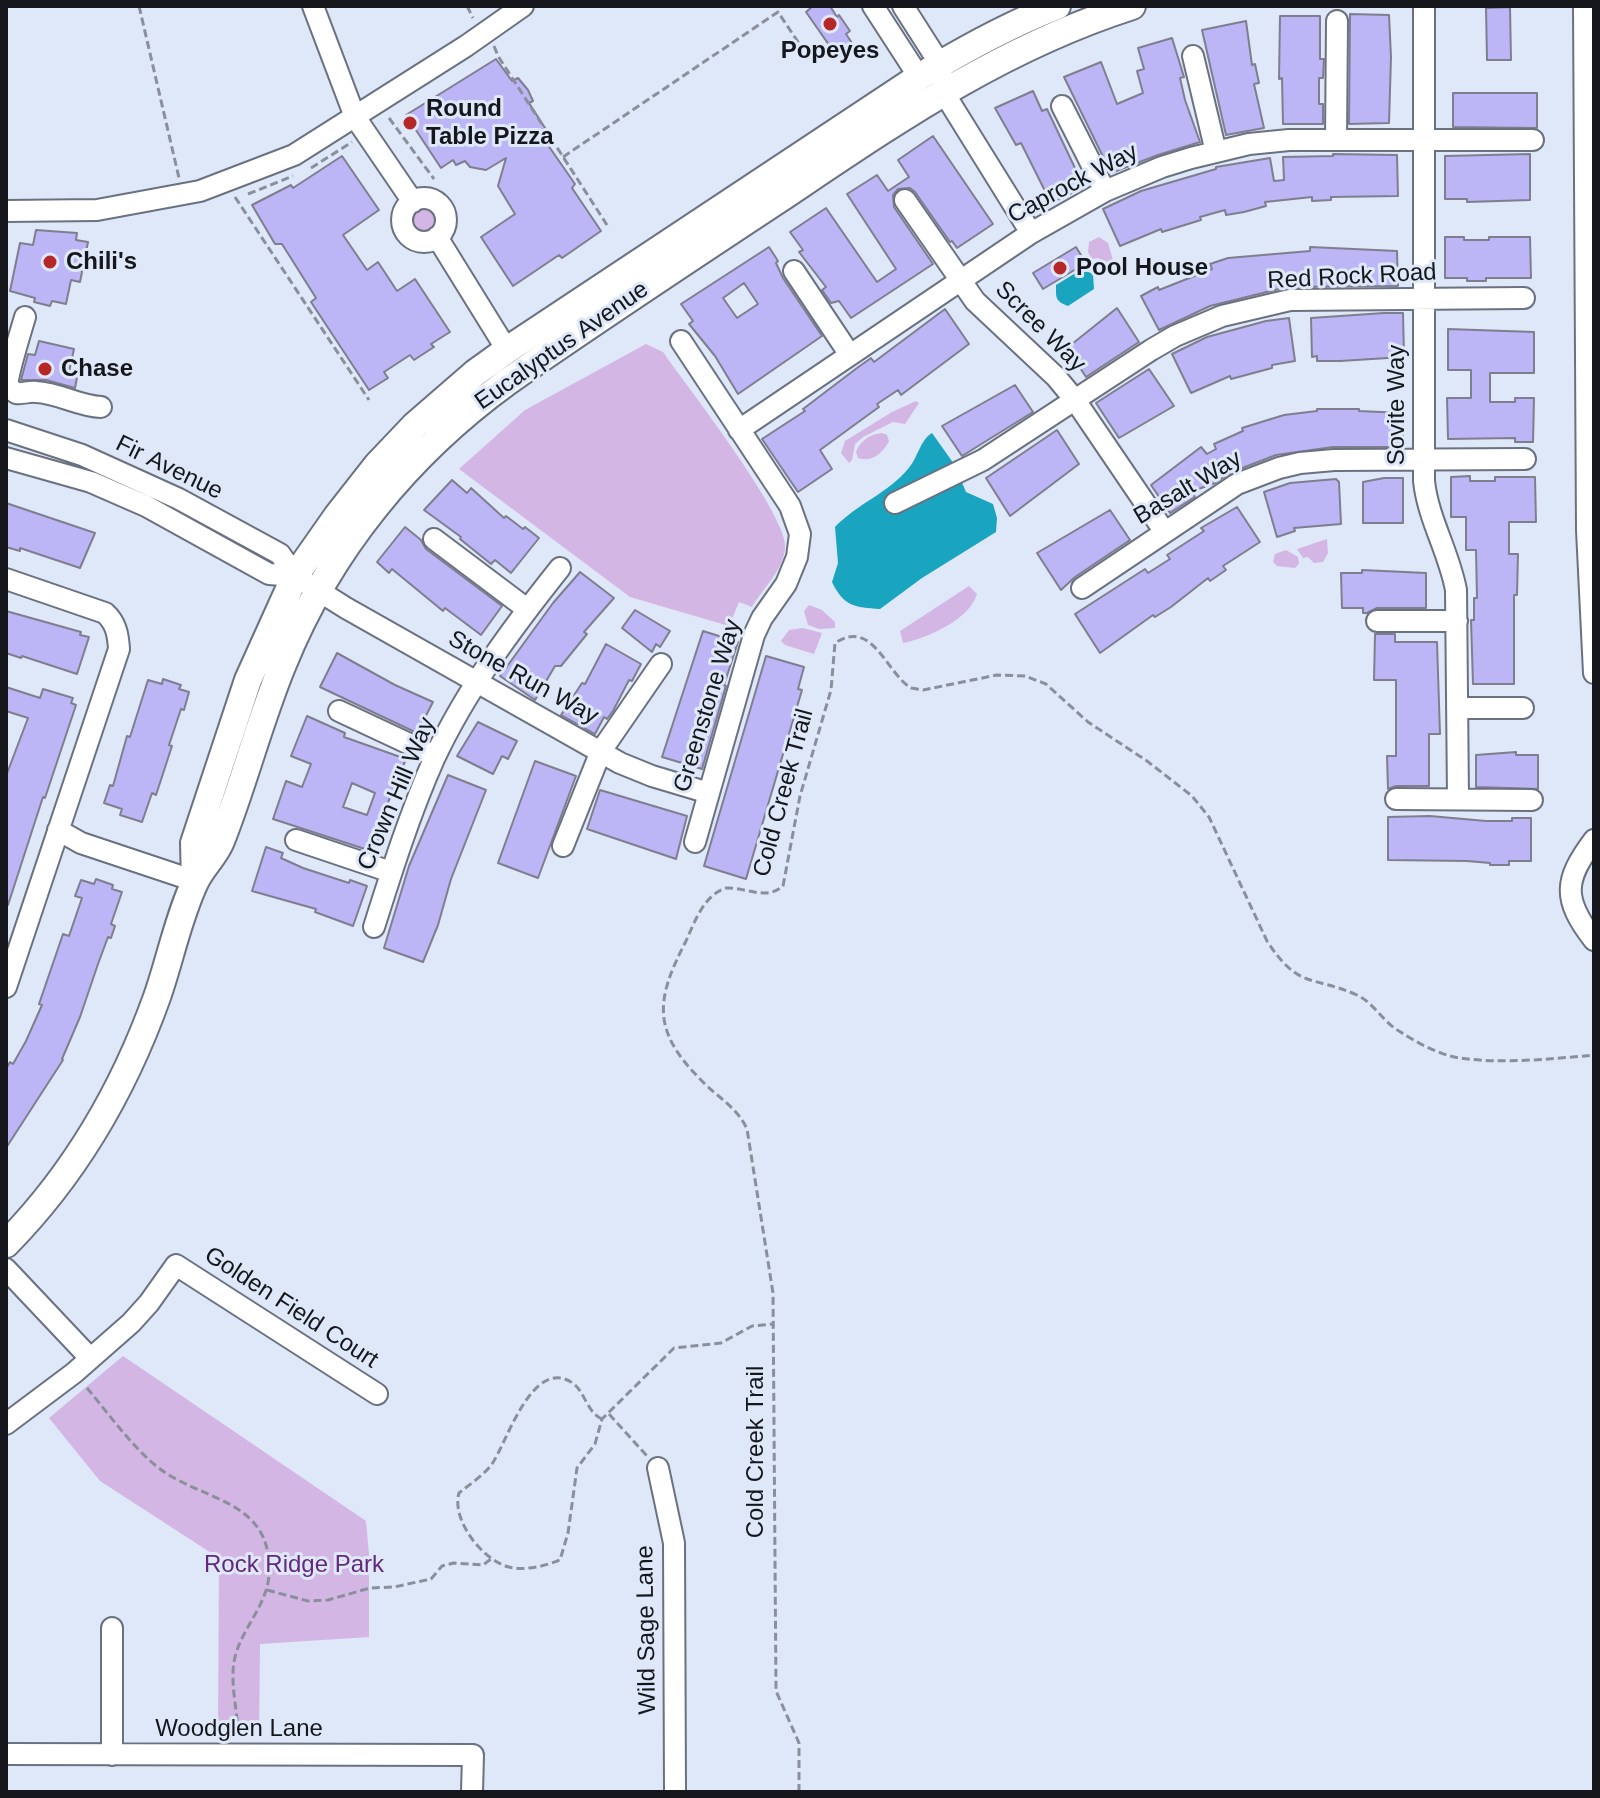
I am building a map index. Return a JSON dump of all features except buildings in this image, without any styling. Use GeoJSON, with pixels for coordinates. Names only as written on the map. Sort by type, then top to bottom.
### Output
{"type":"FeatureCollection","features":[{"type":"Feature","properties":{"kind":"main road","name":"Eucalyptus Avenue"},"geometry":{"type":"LineString","coordinates":[[195,881],[194,843],[198,830],[248,680],[295,576],[377,465],[415,425],[507,350],[929,70],[1027,18],[1057,6]]}},
{"type":"Feature","properties":{"kind":"main road","name":"Eucalyptus Avenue"},"geometry":{"type":"LineString","coordinates":[[6,1244],[67,1173],[109,1107],[135,1054],[195,881],[220,845],[283,662],[319,591],[360,526],[425,450],[478,403],[535,363],[840,159],[980,70],[1069,28],[1132,6]]}},
{"type":"Feature","properties":{"kind":"main road"},"geometry":{"type":"LineString","coordinates":[[425,450],[452,410],[505,367],[507,350]]}},
{"type":"Feature","properties":{"kind":"street"},"geometry":{"type":"LineString","coordinates":[[313,6],[355,117],[413,202]]}},
{"type":"Feature","properties":{"kind":"street"},"geometry":{"type":"LineString","coordinates":[[6,211],[97,210],[183,195],[294,155],[523,6]]}},
{"type":"Feature","properties":{"kind":"street"},"geometry":{"type":"LineString","coordinates":[[873,6],[929,70],[1031,233]]}},
{"type":"Feature","properties":{"kind":"street"},"geometry":{"type":"LineString","coordinates":[[903,6],[929,70]]}},
{"type":"Feature","properties":{"kind":"street","name":"Sovite Way"},"geometry":{"type":"LineString","coordinates":[[1424,6],[1423,458],[1426,500],[1454,575],[1458,799]]}},
{"type":"Feature","properties":{"kind":"street"},"geometry":{"type":"LineString","coordinates":[[1584,6],[1589,37],[1587,530],[1594,673]]}},
{"type":"Feature","properties":{"kind":"street"},"geometry":{"type":"LineString","coordinates":[[1336,139],[1337,21]]}},
{"type":"Feature","properties":{"kind":"street"},"geometry":{"type":"LineString","coordinates":[[1193,56],[1216,152]]}},
{"type":"Feature","properties":{"kind":"street"},"geometry":{"type":"LineString","coordinates":[[1062,106],[1105,191]]}},
{"type":"Feature","properties":{"kind":"street","name":"Caprock Way"},"geometry":{"type":"LineString","coordinates":[[739,430],[1031,233],[1105,191],[1162,167],[1271,141],[1533,140]]}},
{"type":"Feature","properties":{"kind":"street"},"geometry":{"type":"LineString","coordinates":[[424,199],[434,201],[444,211],[445,225],[437,237],[424,242],[410,238],[402,219],[407,206],[424,199]]}},
{"type":"Feature","properties":{"kind":"street","name":"Scree Way"},"geometry":{"type":"LineString","coordinates":[[905,200],[983,310],[1056,377],[1075,400],[1164,531]]}},
{"type":"Feature","properties":{"kind":"street"},"geometry":{"type":"LineString","coordinates":[[437,237],[507,350]]}},
{"type":"Feature","properties":{"kind":"street"},"geometry":{"type":"LineString","coordinates":[[794,271],[850,355]]}},
{"type":"Feature","properties":{"kind":"street","name":"Red Rock Road"},"geometry":{"type":"LineString","coordinates":[[895,503],[983,460],[1175,336],[1241,310],[1290,300],[1524,298]]}},
{"type":"Feature","properties":{"kind":"street"},"geometry":{"type":"LineString","coordinates":[[25,317],[16,355],[7,376],[8,387],[16,393],[35,392],[62,397],[76,404],[101,407]]}},
{"type":"Feature","properties":{"kind":"street","name":"Greenstone Way"},"geometry":{"type":"LineString","coordinates":[[681,341],[790,506],[798,524],[800,545],[791,574],[754,635],[695,842]]}},
{"type":"Feature","properties":{"kind":"street","name":"Fir Avenue"},"geometry":{"type":"LineString","coordinates":[[6,430],[82,455],[168,493],[280,554],[295,576],[319,591]]}},
{"type":"Feature","properties":{"kind":"street","name":"Fir Avenue"},"geometry":{"type":"LineString","coordinates":[[6,458],[91,482],[146,506],[269,574],[295,576]]}},
{"type":"Feature","properties":{"kind":"street","name":"Basalt Way"},"geometry":{"type":"LineString","coordinates":[[1082,588],[1237,484],[1279,468],[1334,460],[1525,459]]}},
{"type":"Feature","properties":{"kind":"street"},"geometry":{"type":"LineString","coordinates":[[434,539],[527,609]]}},
{"type":"Feature","properties":{"kind":"street","name":"Crown Hill Way"},"geometry":{"type":"LineString","coordinates":[[374,927],[391,872],[435,756],[477,682],[527,609],[560,568]]}},
{"type":"Feature","properties":{"kind":"street"},"geometry":{"type":"LineString","coordinates":[[6,579],[96,609],[112,620],[118,633],[119,649],[6,987]]}},
{"type":"Feature","properties":{"kind":"street","name":"Stone Run Way"},"geometry":{"type":"LineString","coordinates":[[319,591],[601,751],[652,776],[709,793]]}},
{"type":"Feature","properties":{"kind":"street"},"geometry":{"type":"LineString","coordinates":[[1377,621],[1457,621]]}},
{"type":"Feature","properties":{"kind":"street"},"geometry":{"type":"LineString","coordinates":[[563,846],[601,751],[661,664]]}},
{"type":"Feature","properties":{"kind":"street"},"geometry":{"type":"LineString","coordinates":[[1457,708],[1523,708]]}},
{"type":"Feature","properties":{"kind":"street"},"geometry":{"type":"LineString","coordinates":[[339,711],[435,756]]}},
{"type":"Feature","properties":{"kind":"street"},"geometry":{"type":"LineString","coordinates":[[1396,799],[1532,800]]}},
{"type":"Feature","properties":{"kind":"street"},"geometry":{"type":"LineString","coordinates":[[58,830],[81,843],[195,881]]}},
{"type":"Feature","properties":{"kind":"street"},"geometry":{"type":"LineString","coordinates":[[296,840],[391,872]]}},
{"type":"Feature","properties":{"kind":"street"},"geometry":{"type":"LineString","coordinates":[[1594,840],[1573,871],[1570,893],[1578,917],[1594,940]]}},
{"type":"Feature","properties":{"kind":"street","name":"Golden Field Court"},"geometry":{"type":"LineString","coordinates":[[90,1358],[140,1313],[176,1265],[377,1394]]}},
{"type":"Feature","properties":{"kind":"street"},"geometry":{"type":"LineString","coordinates":[[6,1269],[90,1358],[6,1424]]}},
{"type":"Feature","properties":{"kind":"street","name":"Wild Sage Lane"},"geometry":{"type":"LineString","coordinates":[[658,1468],[674,1543],[675,1792]]}},
{"type":"Feature","properties":{"kind":"street"},"geometry":{"type":"LineString","coordinates":[[112,1628],[112,1755]]}},
{"type":"Feature","properties":{"kind":"street","name":"Woodglen Lane"},"geometry":{"type":"LineString","coordinates":[[6,1754],[473,1755],[472,1792]]}},
{"type":"Feature","properties":{"kind":"path"},"geometry":{"type":"LineString","coordinates":[[139,6],[183,195]]}},
{"type":"Feature","properties":{"kind":"path"},"geometry":{"type":"LineString","coordinates":[[467,6],[607,225]]}},
{"type":"Feature","properties":{"kind":"path"},"geometry":{"type":"LineString","coordinates":[[563,157],[778,12],[780,6]]}},
{"type":"Feature","properties":{"kind":"path"},"geometry":{"type":"LineString","coordinates":[[778,12],[808,57],[824,45]]}},
{"type":"Feature","properties":{"kind":"path"},"geometry":{"type":"LineString","coordinates":[[235,197],[369,400]]}},
{"type":"Feature","properties":{"kind":"path","name":"Cold Creek Trail"},"geometry":{"type":"LineString","coordinates":[[799,1792],[799,1743],[776,1691],[771,1270],[747,1129],[740,1114],[700,1080],[685,1061],[665,1029],[663,1002],[667,977],[709,898],[726,888],[764,894],[775,892],[783,886],[800,796],[831,690],[833,647],[840,639],[855,638],[871,643],[911,688],[923,690],[997,675],[1025,676],[1046,684],[1088,722],[1147,761],[1192,796],[1209,817],[1267,941],[1296,976],[1358,996],[1398,1031],[1459,1058],[1594,1055]]}},
{"type":"Feature","properties":{"kind":"path"},"geometry":{"type":"LineString","coordinates":[[602,1419],[593,1415],[569,1380],[548,1380],[530,1394],[491,1466],[457,1498],[459,1515],[464,1524],[491,1559],[518,1569],[560,1560],[568,1533],[577,1468],[595,1444],[602,1419],[674,1348],[721,1343],[752,1326],[773,1324]]}},
{"type":"Feature","properties":{"kind":"path"},"geometry":{"type":"LineString","coordinates":[[74,1373],[153,1463],[170,1476],[233,1504],[250,1518],[266,1540],[270,1560],[267,1590],[235,1656],[233,1674],[238,1755]]}},
{"type":"Feature","properties":{"kind":"path"},"geometry":{"type":"LineString","coordinates":[[609,1414],[658,1468]]}},
{"type":"Feature","properties":{"kind":"path"},"geometry":{"type":"LineString","coordinates":[[267,1590],[308,1601],[328,1600],[370,1588],[394,1587],[431,1579],[442,1566],[454,1563],[483,1565],[491,1559]]}},
{"type":"Feature","properties":{"kind":"green space"},"geometry":{"type":"Polygon","coordinates":[[[423,208],[433,212],[437,222],[433,232],[423,236],[413,232],[409,222],[413,212],[423,208]]]}},
{"type":"Feature","properties":{"kind":"green space"},"geometry":{"type":"Polygon","coordinates":[[[1099,237],[1108,243],[1115,267],[1112,271],[1106,269],[1099,258],[1092,259],[1088,252],[1089,242],[1099,237]]]}},
{"type":"Feature","properties":{"kind":"green space"},"geometry":{"type":"Polygon","coordinates":[[[646,344],[663,352],[713,420],[755,482],[782,533],[785,549],[776,572],[752,607],[739,602],[729,626],[630,597],[459,469],[525,410],[646,344]]]}},
{"type":"Feature","properties":{"kind":"green space"},"geometry":{"type":"Polygon","coordinates":[[[916,401],[919,403],[905,424],[893,422],[855,444],[849,463],[841,453],[845,441],[916,401]]]}},
{"type":"Feature","properties":{"kind":"green space"},"geometry":{"type":"Polygon","coordinates":[[[882,433],[887,435],[889,441],[884,449],[872,458],[858,458],[856,452],[863,441],[882,433]]]}},
{"type":"Feature","properties":{"kind":"green space"},"geometry":{"type":"Polygon","coordinates":[[[1327,539],[1328,553],[1323,562],[1314,563],[1308,557],[1303,558],[1297,549],[1327,539]]]}},
{"type":"Feature","properties":{"kind":"green space"},"geometry":{"type":"Polygon","coordinates":[[[1286,550],[1298,557],[1299,564],[1295,568],[1277,566],[1273,562],[1275,554],[1286,550]]]}},
{"type":"Feature","properties":{"kind":"green space"},"geometry":{"type":"Polygon","coordinates":[[[969,586],[977,594],[966,612],[936,632],[903,643],[900,631],[969,586]]]}},
{"type":"Feature","properties":{"kind":"green space"},"geometry":{"type":"Polygon","coordinates":[[[809,605],[822,610],[835,622],[835,628],[819,629],[808,625],[804,611],[809,605]]]}},
{"type":"Feature","properties":{"kind":"green space"},"geometry":{"type":"Polygon","coordinates":[[[803,628],[822,633],[814,654],[781,641],[789,630],[803,628]]]}},
{"type":"Feature","properties":{"kind":"green space","name":"Rock Ridge Park"},"geometry":{"type":"Polygon","coordinates":[[[123,1356],[366,1521],[369,1637],[260,1644],[259,1736],[218,1735],[219,1558],[100,1481],[49,1418],[123,1356]]]}},
{"type":"Feature","properties":{"kind":"water"},"geometry":{"type":"Polygon","coordinates":[[[1082,269],[1093,274],[1094,289],[1068,306],[1058,301],[1056,285],[1082,269]]]}},
{"type":"Feature","properties":{"kind":"water"},"geometry":{"type":"Polygon","coordinates":[[[932,433],[954,464],[966,492],[993,504],[997,518],[996,532],[922,578],[880,609],[851,604],[832,582],[838,563],[835,527],[900,477],[932,433]]]}},
{"type":"Feature","properties":{"kind":"place","name":"Popeyes"},"geometry":{"type":"Point","coordinates":[830,24]}},
{"type":"Feature","properties":{"kind":"place","name":"Round Table Pizza"},"geometry":{"type":"Point","coordinates":[410,123]}},
{"type":"Feature","properties":{"kind":"place","name":"Chili's"},"geometry":{"type":"Point","coordinates":[50,262]}},
{"type":"Feature","properties":{"kind":"place","name":"Pool House"},"geometry":{"type":"Point","coordinates":[1060,268]}},
{"type":"Feature","properties":{"kind":"place","name":"Chase"},"geometry":{"type":"Point","coordinates":[45,369]}}]}
